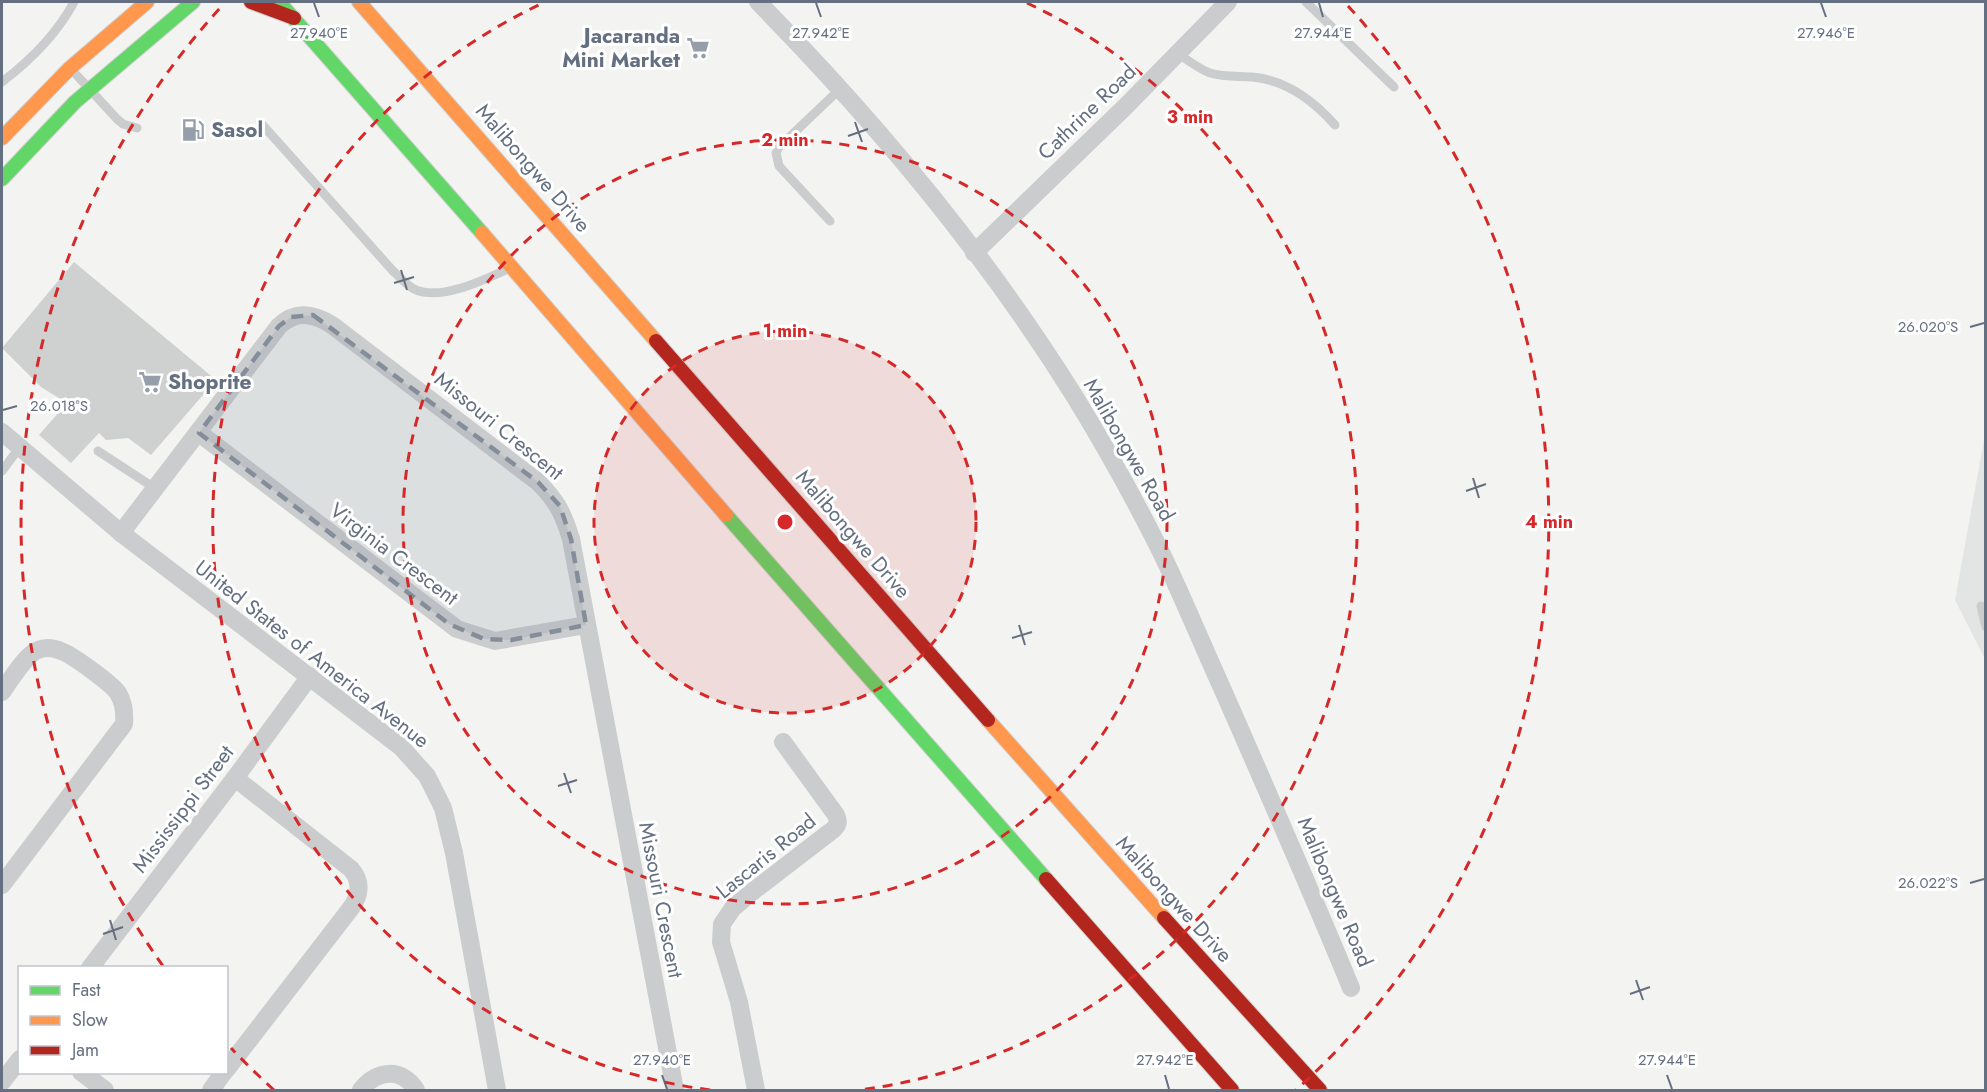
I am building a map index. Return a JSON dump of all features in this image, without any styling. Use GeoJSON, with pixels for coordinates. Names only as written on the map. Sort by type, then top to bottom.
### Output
{"type":"FeatureCollection","features":[{"type":"Feature","properties":{"kind":"main road"},"geometry":{"type":"LineString","coordinates":[[2,138],[70,68],[147,2]]}},
{"type":"Feature","properties":{"kind":"main road"},"geometry":{"type":"LineString","coordinates":[[2,179],[56,121],[193,2]]}},
{"type":"Feature","properties":{"kind":"main road"},"geometry":{"type":"LineString","coordinates":[[180,12],[200,2]]}},
{"type":"Feature","properties":{"kind":"main road"},"geometry":{"type":"LineString","coordinates":[[251,2],[294,18]]}},
{"type":"Feature","properties":{"kind":"main road"},"geometry":{"type":"LineString","coordinates":[[279,2],[512,267],[657,437],[1232,1090]]}},
{"type":"Feature","properties":{"kind":"main road","name":"Malibongwe Drive"},"geometry":{"type":"LineString","coordinates":[[359,2],[1094,841],[1316,1089]]}},
{"type":"Feature","properties":{"kind":"street","name":"Malibongwe Road"},"geometry":{"type":"LineString","coordinates":[[758,2],[840,89],[907,167],[1034,334],[1075,398],[1160,550],[1352,988]]}},
{"type":"Feature","properties":{"kind":"street","name":"Cathrine Road"},"geometry":{"type":"LineString","coordinates":[[974,253],[1178,54],[1228,2]]}},
{"type":"Feature","properties":{"kind":"street","name":"Missouri Crescent"},"geometry":{"type":"LineString","coordinates":[[121,533],[283,322],[303,314],[318,316],[332,325],[520,468],[550,494],[563,513],[571,538],[675,1090]]}},
{"type":"Feature","properties":{"kind":"street","name":"United States of America Avenue"},"geometry":{"type":"LineString","coordinates":[[2,432],[121,533],[401,747],[418,765],[435,788],[443,808],[454,854],[497,1090]]}},
{"type":"Feature","properties":{"kind":"street","name":"Virginia Crescent"},"geometry":{"type":"LineString","coordinates":[[199,433],[457,629],[495,641],[586,625]]}},
{"type":"Feature","properties":{"kind":"street"},"geometry":{"type":"LineString","coordinates":[[2,692],[33,653],[42,649],[54,648],[66,653],[114,688],[122,700],[125,716],[124,724],[2,885]]}},
{"type":"Feature","properties":{"kind":"street","name":"Mississippi Street"},"geometry":{"type":"LineString","coordinates":[[92,966],[310,676]]}},
{"type":"Feature","properties":{"kind":"street","name":"Lascaris Road"},"geometry":{"type":"LineString","coordinates":[[756,1090],[740,1002],[721,942],[722,924],[733,908],[831,832],[837,827],[838,822],[836,815],[783,742]]}},
{"type":"Feature","properties":{"kind":"street"},"geometry":{"type":"LineString","coordinates":[[228,1068],[351,908],[358,897],[359,890],[357,879],[351,869],[235,778]]}},
{"type":"Feature","properties":{"kind":"street"},"geometry":{"type":"LineString","coordinates":[[2,1082],[18,1062]]}},
{"type":"Feature","properties":{"kind":"street"},"geometry":{"type":"LineString","coordinates":[[361,1090],[376,1077],[389,1073],[401,1075],[416,1090]]}},
{"type":"Feature","properties":{"kind":"street"},"geometry":{"type":"LineString","coordinates":[[84,1074],[105,1090]]}},
{"type":"Feature","properties":{"kind":"street"},"geometry":{"type":"LineString","coordinates":[[211,1090],[224,1074]]}},
{"type":"Feature","properties":{"kind":"lane"},"geometry":{"type":"LineString","coordinates":[[2,82],[40,48],[62,24],[74,2]]}},
{"type":"Feature","properties":{"kind":"lane"},"geometry":{"type":"LineString","coordinates":[[1306,2],[1394,87]]}},
{"type":"Feature","properties":{"kind":"lane"},"geometry":{"type":"LineString","coordinates":[[1178,54],[1208,72],[1255,77],[1279,83],[1299,92],[1320,108],[1335,125]]}},
{"type":"Feature","properties":{"kind":"lane"},"geometry":{"type":"LineString","coordinates":[[70,68],[117,119],[123,124],[137,128]]}},
{"type":"Feature","properties":{"kind":"lane"},"geometry":{"type":"LineString","coordinates":[[830,221],[779,166],[776,153],[779,147],[840,89]]}},
{"type":"Feature","properties":{"kind":"lane"},"geometry":{"type":"LineString","coordinates":[[260,122],[393,271],[414,289],[431,292],[450,291],[512,267]]}},
{"type":"Feature","properties":{"kind":"lane"},"geometry":{"type":"LineString","coordinates":[[2,471],[19,448]]}},
{"type":"Feature","properties":{"kind":"lane"},"geometry":{"type":"LineString","coordinates":[[98,451],[156,489]]}},
{"type":"Feature","properties":{"kind":"lane"},"geometry":{"type":"LineString","coordinates":[[1981,606],[1986,627]]}},
{"type":"Feature","properties":{"kind":"highlighted area"},"geometry":{"type":"Polygon","coordinates":[[[313,315],[538,482],[560,506],[571,539],[586,625],[511,640],[484,639],[449,624],[199,433],[279,326],[291,317],[313,315]]]}},
{"type":"Feature","properties":{"kind":"shaded area"},"geometry":{"type":"Polygon","coordinates":[[[1985,434],[1985,659],[1955,600],[1985,434]]]}},
{"type":"Feature","properties":{"kind":"building"},"geometry":{"type":"Polygon","coordinates":[[[74,262],[216,380],[151,455],[128,438],[106,440],[99,433],[71,463],[39,435],[67,403],[41,387],[2,348],[74,262]]]}},
{"type":"Feature","properties":{"kind":"traffic: fast"},"geometry":{"type":"LineString","coordinates":[[2,179],[75,102],[193,2]]}},
{"type":"Feature","properties":{"kind":"traffic: fast"},"geometry":{"type":"LineString","coordinates":[[279,2],[482,233]]}},
{"type":"Feature","properties":{"kind":"traffic: fast"},"geometry":{"type":"LineString","coordinates":[[726,515],[1046,879]]}},
{"type":"Feature","properties":{"kind":"traffic: slow"},"geometry":{"type":"LineString","coordinates":[[2,138],[70,68],[147,2]]}},
{"type":"Feature","properties":{"kind":"traffic: slow"},"geometry":{"type":"LineString","coordinates":[[359,2],[656,341]]}},
{"type":"Feature","properties":{"kind":"traffic: slow"},"geometry":{"type":"LineString","coordinates":[[482,233],[726,515]]}},
{"type":"Feature","properties":{"kind":"traffic: slow"},"geometry":{"type":"LineString","coordinates":[[988,720],[1164,918]]}},
{"type":"Feature","properties":{"kind":"traffic: jam"},"geometry":{"type":"LineString","coordinates":[[251,2],[294,18]]}},
{"type":"Feature","properties":{"kind":"traffic: jam"},"geometry":{"type":"LineString","coordinates":[[656,341],[988,720]]}},
{"type":"Feature","properties":{"kind":"traffic: jam"},"geometry":{"type":"LineString","coordinates":[[1046,879],[1232,1090]]}},
{"type":"Feature","properties":{"kind":"traffic: jam"},"geometry":{"type":"LineString","coordinates":[[1164,918],[1320,1090]]}},
{"type":"Feature","properties":{"kind":"place","name":"Jacaranda Mini Market"},"geometry":{"type":"Point","coordinates":[698,48]}},
{"type":"Feature","properties":{"kind":"place","name":"Sasol"},"geometry":{"type":"Point","coordinates":[193,130]}},
{"type":"Feature","properties":{"kind":"place","name":"Shoprite"},"geometry":{"type":"Point","coordinates":[150,382]}}]}
